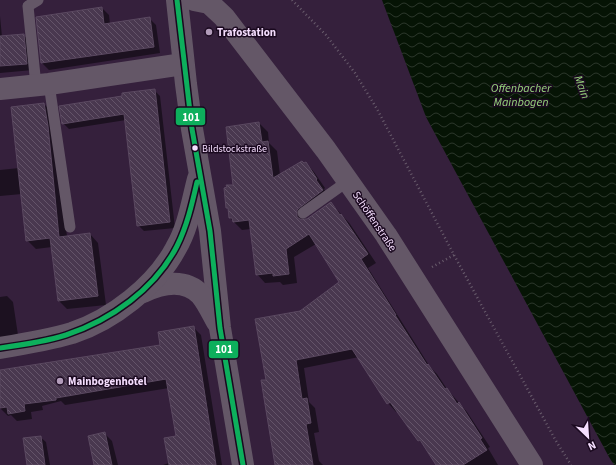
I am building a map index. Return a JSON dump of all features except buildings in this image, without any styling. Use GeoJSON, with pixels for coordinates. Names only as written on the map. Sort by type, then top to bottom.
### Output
{"type":"FeatureCollection","features":[{"type":"Feature","properties":{"kind":"street"},"geometry":{"type":"LineString","coordinates":[[177,0],[183,64],[192,129],[210,231],[220,328],[243,465]]}},
{"type":"Feature","properties":{"kind":"street","name":"Schöffenstraße"},"geometry":{"type":"LineString","coordinates":[[194,0],[209,3],[224,17],[348,181],[386,235],[532,465]]}},
{"type":"Feature","properties":{"kind":"street"},"geometry":{"type":"LineString","coordinates":[[0,89],[42,85],[183,64]]}},
{"type":"Feature","properties":{"kind":"street"},"geometry":{"type":"LineString","coordinates":[[0,348],[53,338],[74,332],[98,322],[150,284],[163,269],[177,248],[184,230],[200,174]]}},
{"type":"Feature","properties":{"kind":"street"},"geometry":{"type":"LineString","coordinates":[[135,296],[161,284],[178,283],[185,285],[195,290],[202,297],[220,328]]}},
{"type":"Feature","properties":{"kind":"lane"},"geometry":{"type":"LineString","coordinates":[[38,0],[28,6],[70,227]]}},
{"type":"Feature","properties":{"kind":"lane"},"geometry":{"type":"LineString","coordinates":[[302,213],[348,181]]}},
{"type":"Feature","properties":{"kind":"path"},"geometry":{"type":"LineString","coordinates":[[292,0],[326,34],[356,73],[377,109],[465,276],[556,441],[571,465]]}},
{"type":"Feature","properties":{"kind":"water","name":"Offenbacher Mainbogen"},"geometry":{"type":"Polygon","coordinates":[[[382,0],[616,0],[616,465],[614,465],[609,457],[426,117],[382,0]]]}},
{"type":"Feature","properties":{"kind":"transit line","name":"101"},"geometry":{"type":"LineString","coordinates":[[177,0],[192,129],[210,231],[220,328],[243,465]]}},
{"type":"Feature","properties":{"kind":"transit line","name":"101"},"geometry":{"type":"LineString","coordinates":[[0,348],[41,341],[83,329],[115,312],[130,301],[157,276],[168,262],[181,238],[197,182]]}},
{"type":"Feature","properties":{"kind":"place","name":"Trafostation"},"geometry":{"type":"Point","coordinates":[209,32]}},
{"type":"Feature","properties":{"kind":"place","name":"Bildstockstraße"},"geometry":{"type":"Point","coordinates":[195,148]}},
{"type":"Feature","properties":{"kind":"place","name":"Mainbogenhotel"},"geometry":{"type":"Point","coordinates":[60,381]}},
{"type":"Feature","properties":{"kind":"water label","name":"Main"},"geometry":{"type":"Point","coordinates":[582,87]}}]}
